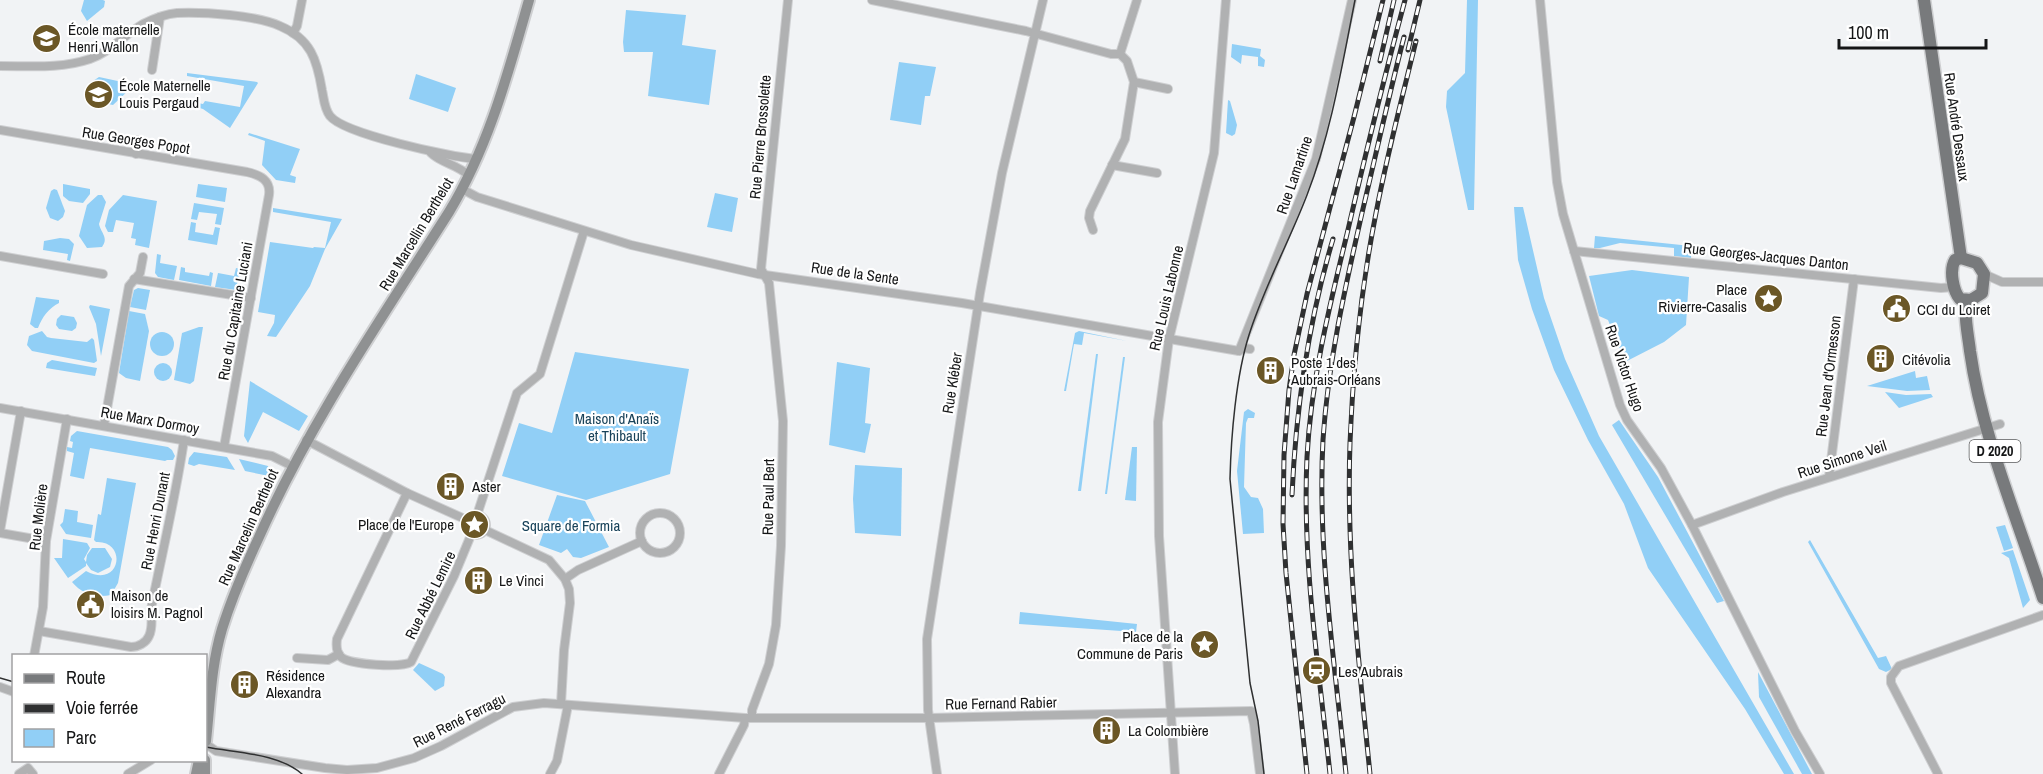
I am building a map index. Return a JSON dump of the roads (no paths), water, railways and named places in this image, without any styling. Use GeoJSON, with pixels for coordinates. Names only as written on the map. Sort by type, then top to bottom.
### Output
{"type":"FeatureCollection","features":[{"type":"Feature","properties":{"kind":"main road","name":"Rue Marcellin Berthelot"},"geometry":{"type":"LineString","coordinates":[[292,466],[469,176],[496,111],[529,0]]}},
{"type":"Feature","properties":{"kind":"main road","name":"Rue André Dessaux"},"geometry":{"type":"LineString","coordinates":[[1924,0],[1961,258]]}},
{"type":"Feature","properties":{"kind":"main road"},"geometry":{"type":"LineString","coordinates":[[1961,258],[1977,263],[1984,274],[1982,293],[1966,301],[1957,296],[1952,264],[1954,260],[1961,258]]}},
{"type":"Feature","properties":{"kind":"main road","name":"D 2020"},"geometry":{"type":"LineString","coordinates":[[1966,301],[1965,317],[1973,374],[1987,428],[2043,598]]}},
{"type":"Feature","properties":{"kind":"main road","name":"Rue Marcelin Berthelot"},"geometry":{"type":"LineString","coordinates":[[207,731],[211,682],[222,628],[240,578],[292,466]]}},
{"type":"Feature","properties":{"kind":"street"},"geometry":{"type":"LineString","coordinates":[[293,33],[297,26],[302,0]]}},
{"type":"Feature","properties":{"kind":"street","name":"Rue Pierre Brossolette"},"geometry":{"type":"LineString","coordinates":[[765,275],[761,269],[788,0]]}},
{"type":"Feature","properties":{"kind":"street"},"geometry":{"type":"LineString","coordinates":[[872,0],[1035,33],[1111,54],[1120,54],[1127,61],[1134,82],[1125,139],[1090,211],[1089,218],[1093,230]]}},
{"type":"Feature","properties":{"kind":"street","name":"Rue Kléber"},"geometry":{"type":"LineString","coordinates":[[937,774],[926,664],[927,639],[978,306],[1002,173],[1043,0]]}},
{"type":"Feature","properties":{"kind":"street"},"geometry":{"type":"LineString","coordinates":[[1120,54],[1137,0]]}},
{"type":"Feature","properties":{"kind":"street","name":"Rue Louis Labonne"},"geometry":{"type":"LineString","coordinates":[[1171,713],[1158,536],[1158,431],[1169,339],[1214,153],[1226,0]]}},
{"type":"Feature","properties":{"kind":"street","name":"Rue Lamartine"},"geometry":{"type":"LineString","coordinates":[[1239,351],[1316,159],[1352,0]]}},
{"type":"Feature","properties":{"kind":"street","name":"Rue Victor Hugo"},"geometry":{"type":"LineString","coordinates":[[1540,0],[1557,182],[1574,251],[1620,405],[1627,420],[1661,468],[1692,525],[1820,774]]}},
{"type":"Feature","properties":{"kind":"street"},"geometry":{"type":"LineString","coordinates":[[0,66],[54,67],[78,63],[100,55],[139,27],[160,17],[177,13],[237,16],[276,24],[293,33],[307,45],[316,58],[324,104],[333,120],[355,130],[431,153],[476,159]]}},
{"type":"Feature","properties":{"kind":"street"},"geometry":{"type":"LineString","coordinates":[[152,70],[160,17]]}},
{"type":"Feature","properties":{"kind":"street"},"geometry":{"type":"LineString","coordinates":[[1134,82],[1168,89]]}},
{"type":"Feature","properties":{"kind":"street","name":"Rue Georges Popot"},"geometry":{"type":"LineString","coordinates":[[0,130],[247,172],[266,180]]}},
{"type":"Feature","properties":{"kind":"street"},"geometry":{"type":"LineString","coordinates":[[136,154],[138,140]]}},
{"type":"Feature","properties":{"kind":"street"},"geometry":{"type":"LineString","coordinates":[[431,153],[438,160],[461,169],[469,176]]}},
{"type":"Feature","properties":{"kind":"street"},"geometry":{"type":"LineString","coordinates":[[1112,165],[1157,173]]}},
{"type":"Feature","properties":{"kind":"street","name":"Rue du Capitaine Luciani"},"geometry":{"type":"LineString","coordinates":[[224,447],[270,195],[266,180]]}},
{"type":"Feature","properties":{"kind":"street","name":"Rue de la Sente"},"geometry":{"type":"LineString","coordinates":[[462,189],[477,197],[584,231],[642,247],[765,275],[884,290],[1239,351],[1251,348]]}},
{"type":"Feature","properties":{"kind":"street"},"geometry":{"type":"LineString","coordinates":[[477,515],[517,393],[540,374],[584,231]]}},
{"type":"Feature","properties":{"kind":"street","name":"Rue Georges-Jacques Danton"},"geometry":{"type":"LineString","coordinates":[[1574,251],[1941,288],[1954,287]]}},
{"type":"Feature","properties":{"kind":"street"},"geometry":{"type":"LineString","coordinates":[[0,256],[103,274]]}},
{"type":"Feature","properties":{"kind":"street"},"geometry":{"type":"LineString","coordinates":[[104,425],[129,286],[140,273],[143,257]]}},
{"type":"Feature","properties":{"kind":"street"},"geometry":{"type":"LineString","coordinates":[[1984,274],[2002,282],[2043,282]]}},
{"type":"Feature","properties":{"kind":"street","name":"Rue Paul Bert"},"geometry":{"type":"LineString","coordinates":[[719,774],[752,710],[769,664],[776,625],[781,535],[783,421],[769,283],[765,275]]}},
{"type":"Feature","properties":{"kind":"street"},"geometry":{"type":"LineString","coordinates":[[134,279],[251,298]]}},
{"type":"Feature","properties":{"kind":"street","name":"Rue Jean d'Ormesson"},"geometry":{"type":"LineString","coordinates":[[1829,477],[1854,279]]}},
{"type":"Feature","properties":{"kind":"street","name":"Rue Marx Dormoy"},"geometry":{"type":"LineString","coordinates":[[0,408],[272,456],[292,466]]}},
{"type":"Feature","properties":{"kind":"street"},"geometry":{"type":"LineString","coordinates":[[21,411],[0,532],[46,541]]}},
{"type":"Feature","properties":{"kind":"street","name":"Rue Molière"},"geometry":{"type":"LineString","coordinates":[[34,654],[45,576],[46,541],[67,419]]}},
{"type":"Feature","properties":{"kind":"street","name":"Rue Simone Veil"},"geometry":{"type":"LineString","coordinates":[[1692,525],[1829,477],[2000,424]]}},
{"type":"Feature","properties":{"kind":"street","name":"Rue Henri Dunant"},"geometry":{"type":"LineString","coordinates":[[39,631],[131,647],[136,647],[146,641],[151,629],[152,606],[184,440]]}},
{"type":"Feature","properties":{"kind":"street"},"geometry":{"type":"LineString","coordinates":[[306,440],[407,493],[467,520]]}},
{"type":"Feature","properties":{"kind":"street"},"geometry":{"type":"LineString","coordinates":[[339,654],[336,648],[337,639],[407,493]]}},
{"type":"Feature","properties":{"kind":"street"},"geometry":{"type":"LineString","coordinates":[[652,514],[668,515],[677,522],[679,539],[672,548],[661,553],[656,552],[650,550],[642,541],[641,526],[652,514]]}},
{"type":"Feature","properties":{"kind":"street"},"geometry":{"type":"LineString","coordinates":[[477,515],[485,520],[485,530],[478,536],[471,535],[465,527],[471,516],[477,515]]}},
{"type":"Feature","properties":{"kind":"street"},"geometry":{"type":"LineString","coordinates":[[485,530],[549,560],[565,579],[569,589],[570,603],[564,650],[567,720],[557,761],[550,774]]}},
{"type":"Feature","properties":{"kind":"street","name":"Rue Abbé Lemire"},"geometry":{"type":"LineString","coordinates":[[297,658],[328,660],[339,654],[353,662],[401,666],[411,662],[469,544],[471,535]]}},
{"type":"Feature","properties":{"kind":"street"},"geometry":{"type":"LineString","coordinates":[[565,579],[578,570],[642,541]]}},
{"type":"Feature","properties":{"kind":"street"},"geometry":{"type":"LineString","coordinates":[[1938,774],[1891,683],[1891,677],[1899,666],[2043,615]]}},
{"type":"Feature","properties":{"kind":"street","name":"Rue René Ferragu"},"geometry":{"type":"LineString","coordinates":[[207,744],[216,751],[325,771],[358,770],[392,765],[414,758],[513,707],[544,703],[748,718]]}},
{"type":"Feature","properties":{"kind":"street","name":"Rue Fernand Rabier"},"geometry":{"type":"LineString","coordinates":[[748,718],[930,718],[1251,711],[1260,774]]}},
{"type":"Feature","properties":{"kind":"street"},"geometry":{"type":"LineString","coordinates":[[1171,713],[1175,774]]}},
{"type":"Feature","properties":{"kind":"street"},"geometry":{"type":"LineString","coordinates":[[207,755],[216,751]]}},
{"type":"Feature","properties":{"kind":"street"},"geometry":{"type":"LineString","coordinates":[[128,774],[148,762]]}},
{"type":"Feature","properties":{"kind":"street"},"geometry":{"type":"LineString","coordinates":[[20,774],[28,767]]}},
{"type":"Feature","properties":{"kind":"tram line"},"geometry":{"type":"LineString","coordinates":[[1264,774],[1258,721],[1250,683],[1230,479],[1235,406],[1244,351],[1255,317],[1307,195],[1323,148],[1355,0]]}},
{"type":"Feature","properties":{"kind":"tram line"},"geometry":{"type":"LineString","coordinates":[[0,678],[12,681]]}},
{"type":"Feature","properties":{"kind":"tram line"},"geometry":{"type":"LineString","coordinates":[[207,747],[269,758],[292,767],[302,774]]}},
{"type":"Feature","properties":{"kind":"railway"},"geometry":{"type":"LineString","coordinates":[[1307,774],[1283,524],[1284,455],[1289,390],[1307,294],[1383,0]]}},
{"type":"Feature","properties":{"kind":"railway"},"geometry":{"type":"LineString","coordinates":[[1380,61],[1394,0]]}},
{"type":"Feature","properties":{"kind":"railway"},"geometry":{"type":"LineString","coordinates":[[1330,774],[1309,576],[1306,497],[1309,429],[1327,317],[1405,0]]}},
{"type":"Feature","properties":{"kind":"railway"},"geometry":{"type":"LineString","coordinates":[[1408,50],[1420,0]]}},
{"type":"Feature","properties":{"kind":"railway"},"geometry":{"type":"LineString","coordinates":[[1346,774],[1325,565],[1322,481],[1325,411],[1344,297],[1404,37]]}},
{"type":"Feature","properties":{"kind":"railway"},"geometry":{"type":"LineString","coordinates":[[1370,774],[1352,568],[1349,485],[1351,414],[1358,328],[1366,270],[1385,170],[1416,41]]}},
{"type":"Feature","properties":{"kind":"railway"},"geometry":{"type":"LineString","coordinates":[[1292,495],[1300,398],[1310,334],[1333,239]]}},
{"type":"Feature","properties":{"kind":"place","name":"École maternelle Henri Wallon"},"geometry":{"type":"Point","coordinates":[47,38]}},
{"type":"Feature","properties":{"kind":"place","name":"École Maternelle Louis Pergaud"},"geometry":{"type":"Point","coordinates":[98,94]}},
{"type":"Feature","properties":{"kind":"place","name":"Place Rivierre-Casalis"},"geometry":{"type":"Point","coordinates":[1768,298]}},
{"type":"Feature","properties":{"kind":"place","name":"CCI du Loiret"},"geometry":{"type":"Point","coordinates":[1896,309]}},
{"type":"Feature","properties":{"kind":"place","name":"Citévolia"},"geometry":{"type":"Point","coordinates":[1881,359]}},
{"type":"Feature","properties":{"kind":"place","name":"Poste 1 des Aubrais-Orléans"},"geometry":{"type":"Point","coordinates":[1270,371]}},
{"type":"Feature","properties":{"kind":"place","name":"Aster"},"geometry":{"type":"Point","coordinates":[451,486]}},
{"type":"Feature","properties":{"kind":"place","name":"Place de l'Europe"},"geometry":{"type":"Point","coordinates":[475,524]}},
{"type":"Feature","properties":{"kind":"place","name":"Le Vinci"},"geometry":{"type":"Point","coordinates":[478,580]}},
{"type":"Feature","properties":{"kind":"place","name":"Maison de loisirs M. Pagnol"},"geometry":{"type":"Point","coordinates":[90,604]}},
{"type":"Feature","properties":{"kind":"place","name":"Place de la Commune de Paris"},"geometry":{"type":"Point","coordinates":[1204,645]}},
{"type":"Feature","properties":{"kind":"place","name":"Les Aubrais"},"geometry":{"type":"Point","coordinates":[1317,671]}},
{"type":"Feature","properties":{"kind":"place","name":"Résidence Alexandra"},"geometry":{"type":"Point","coordinates":[245,684]}},
{"type":"Feature","properties":{"kind":"place","name":"La Colombière"},"geometry":{"type":"Point","coordinates":[1107,730]}},
{"type":"Feature","properties":{"kind":"park label","name":"Maison d'Anaïs et Thibault"},"geometry":{"type":"Point","coordinates":[617,426]}},
{"type":"Feature","properties":{"kind":"park label","name":"Square de Formia"},"geometry":{"type":"Point","coordinates":[571,525]}}]}
